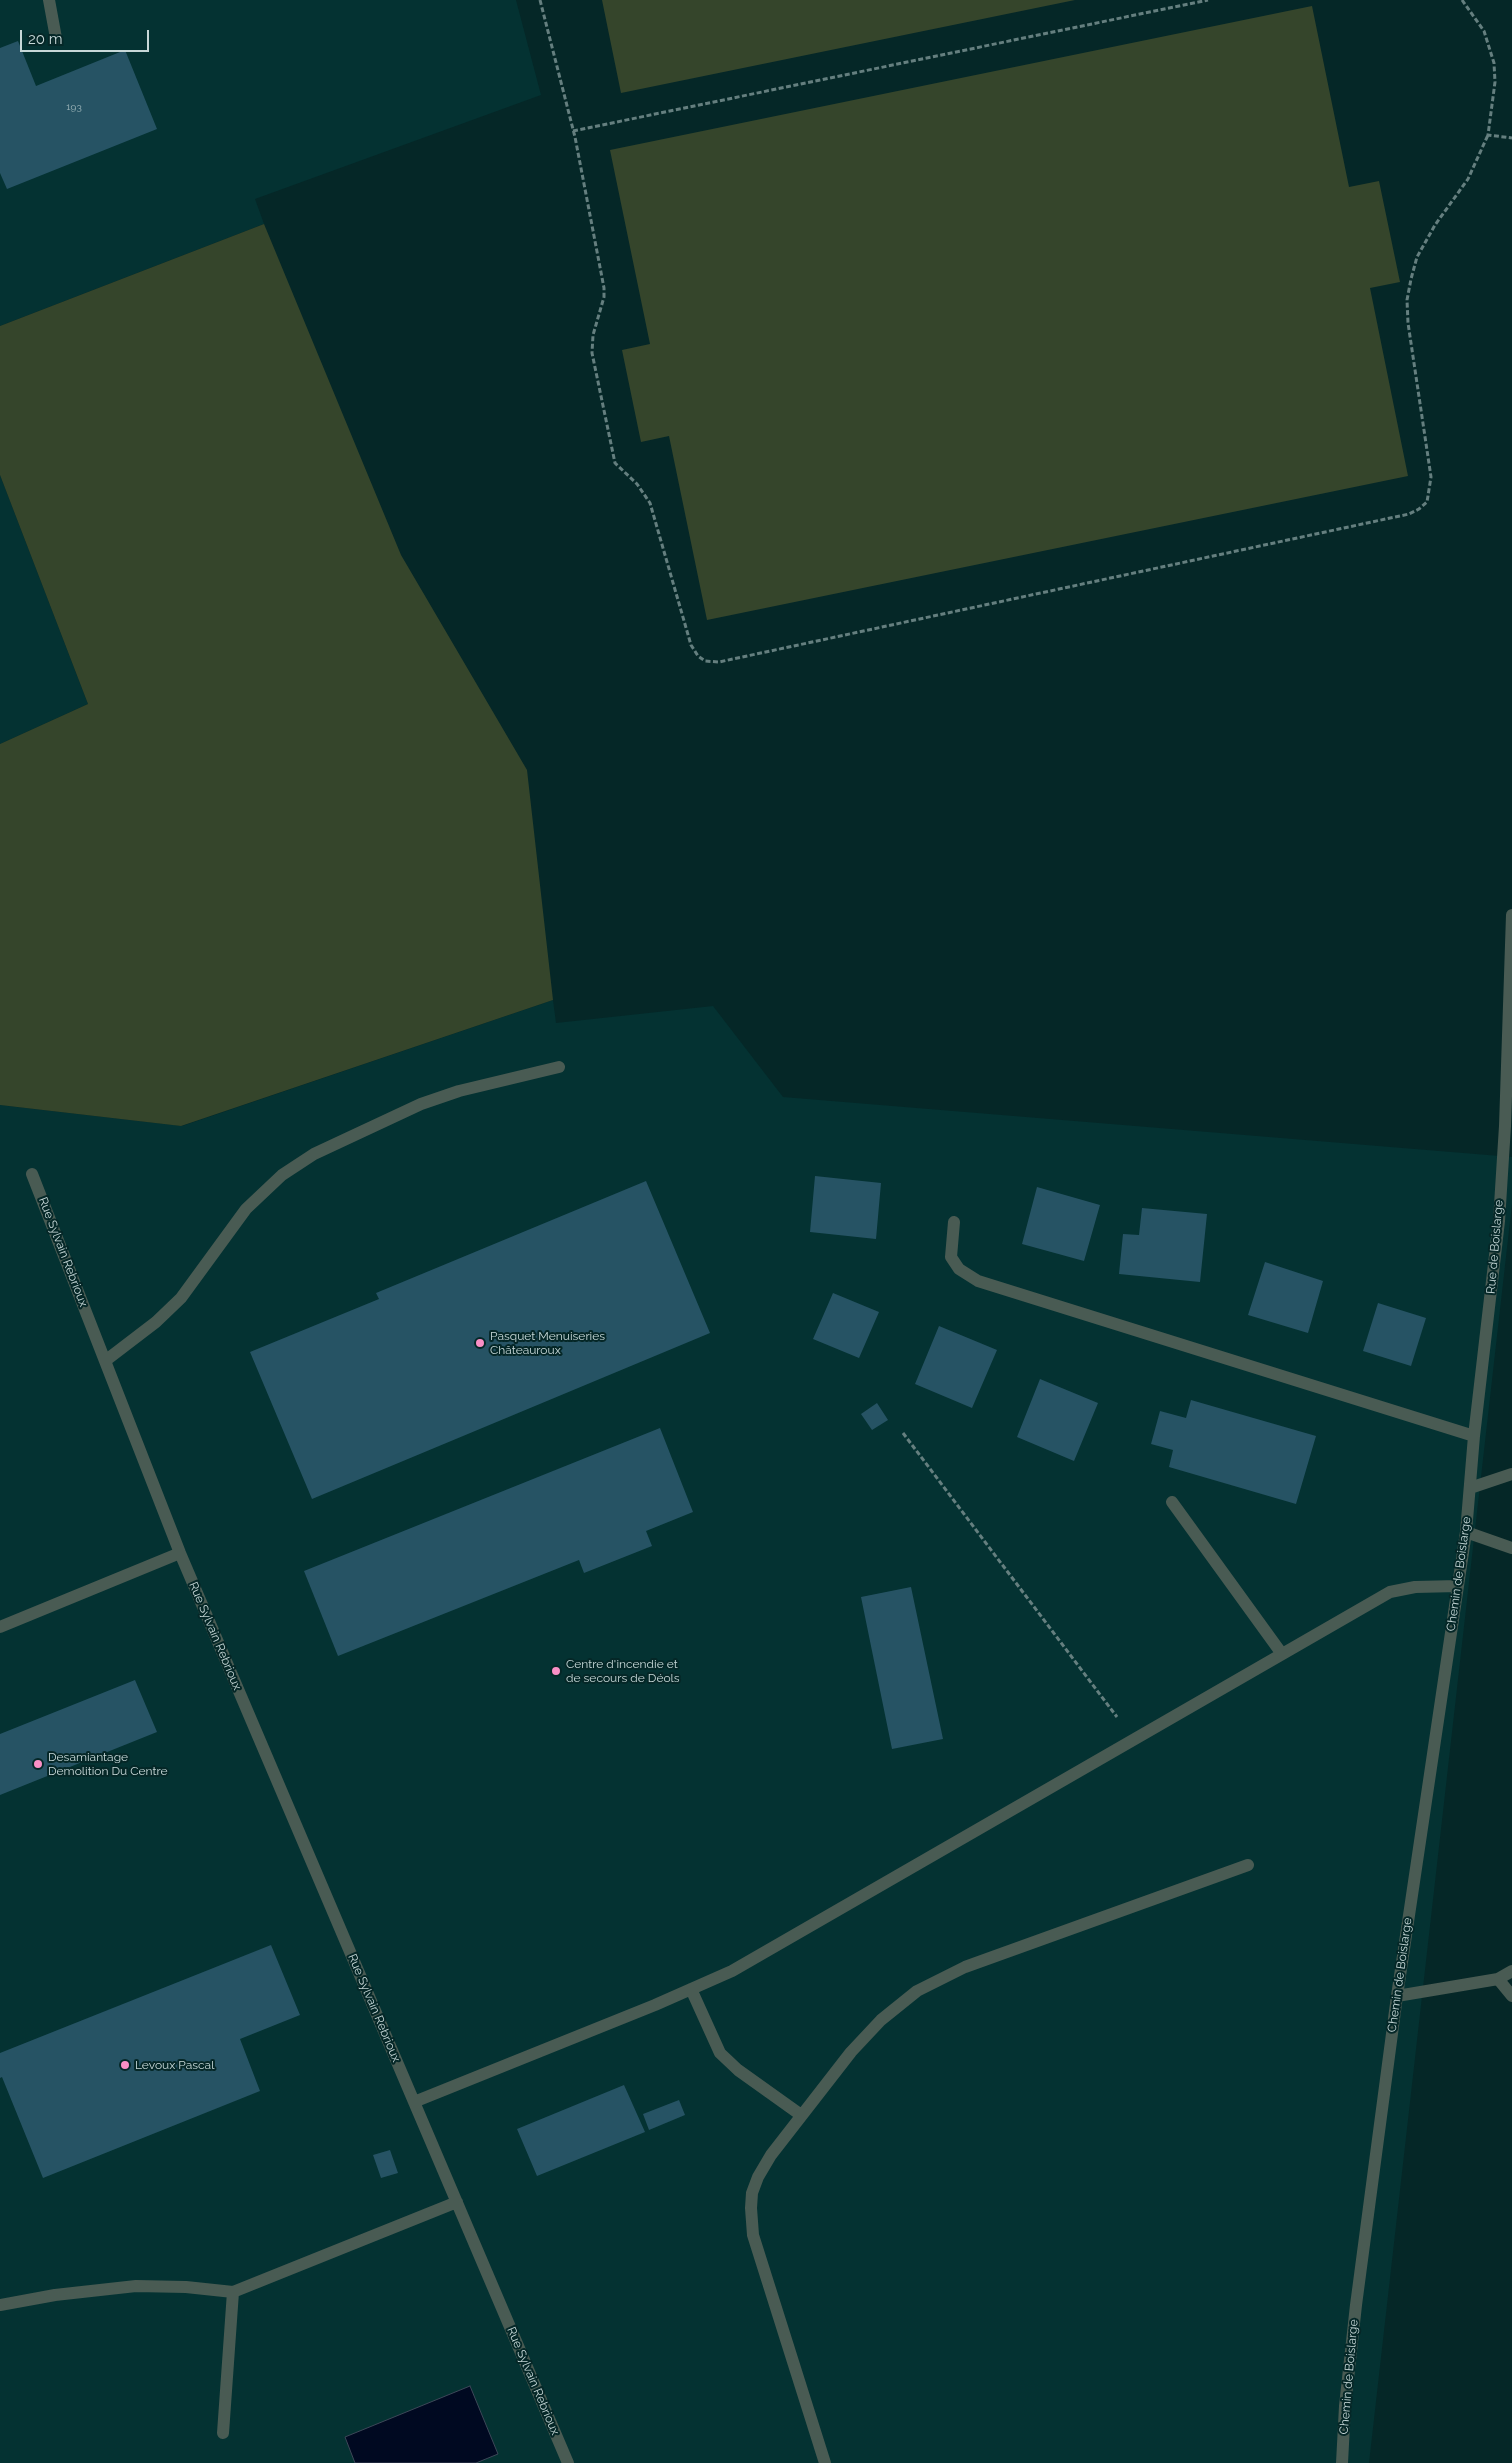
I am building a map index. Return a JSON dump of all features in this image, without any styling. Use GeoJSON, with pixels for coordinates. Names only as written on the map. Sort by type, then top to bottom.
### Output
{"type":"FeatureCollection","features":[{"type":"Feature","properties":{"kind":"street"},"geometry":{"type":"LineString","coordinates":[[49,0],[56,38]]}},
{"type":"Feature","properties":{"kind":"street","name":"Rue de Boislarge"},"geometry":{"type":"LineString","coordinates":[[1470,1488],[1500,1202],[1505,1126],[1512,915]]}},
{"type":"Feature","properties":{"kind":"street"},"geometry":{"type":"LineString","coordinates":[[105,1362],[181,1298],[246,1208],[274,1180],[314,1154],[421,1104],[459,1091],[559,1067]]}},
{"type":"Feature","properties":{"kind":"street","name":"Rue Sylvain Rebrioux"},"geometry":{"type":"LineString","coordinates":[[32,1174],[180,1553],[568,2463]]}},
{"type":"Feature","properties":{"kind":"street"},"geometry":{"type":"LineString","coordinates":[[954,1222],[952,1257],[959,1269],[978,1281],[1474,1436]]}},
{"type":"Feature","properties":{"kind":"street"},"geometry":{"type":"LineString","coordinates":[[1470,1488],[1512,1474]]}},
{"type":"Feature","properties":{"kind":"street","name":"Chemin de Boislarge"},"geometry":{"type":"LineString","coordinates":[[1342,2463],[1345,2406],[1356,2305],[1397,1996],[1466,1532],[1470,1488]]}},
{"type":"Feature","properties":{"kind":"street"},"geometry":{"type":"LineString","coordinates":[[1172,1502],[1282,1654]]}},
{"type":"Feature","properties":{"kind":"street"},"geometry":{"type":"LineString","coordinates":[[1466,1532],[1512,1548]]}},
{"type":"Feature","properties":{"kind":"street"},"geometry":{"type":"LineString","coordinates":[[0,1626],[180,1553]]}},
{"type":"Feature","properties":{"kind":"street"},"geometry":{"type":"LineString","coordinates":[[414,2102],[732,1971],[1390,1592],[1415,1587],[1458,1586]]}},
{"type":"Feature","properties":{"kind":"street"},"geometry":{"type":"LineString","coordinates":[[825,2463],[753,2235],[750,2208],[758,2177],[770,2155],[851,2052],[881,2020],[917,1991],[965,1967],[1248,1864]]}},
{"type":"Feature","properties":{"kind":"street"},"geometry":{"type":"LineString","coordinates":[[1397,1996],[1498,1979],[1512,1971]]}},
{"type":"Feature","properties":{"kind":"street"},"geometry":{"type":"LineString","coordinates":[[1498,1979],[1512,1996]]}},
{"type":"Feature","properties":{"kind":"street"},"geometry":{"type":"LineString","coordinates":[[691,1989],[720,2052],[738,2070],[801,2115]]}},
{"type":"Feature","properties":{"kind":"street"},"geometry":{"type":"LineString","coordinates":[[0,2305],[55,2295],[136,2286],[186,2287],[233,2292],[457,2202]]}},
{"type":"Feature","properties":{"kind":"street"},"geometry":{"type":"LineString","coordinates":[[223,2433],[233,2292]]}},
{"type":"Feature","properties":{"kind":"path"},"geometry":{"type":"LineString","coordinates":[[540,0],[573,131],[604,288],[604,297],[593,335],[592,353],[615,463],[637,484],[650,503],[691,645],[698,656],[705,661],[719,662],[1409,514],[1427,502],[1432,477],[1408,323],[1407,300],[1417,257],[1436,225],[1468,179],[1488,135],[1495,82],[1494,64],[1484,31],[1462,0]]}},
{"type":"Feature","properties":{"kind":"path"},"geometry":{"type":"LineString","coordinates":[[573,131],[1208,0]]}},
{"type":"Feature","properties":{"kind":"path"},"geometry":{"type":"LineString","coordinates":[[1488,135],[1512,138]]}},
{"type":"Feature","properties":{"kind":"path"},"geometry":{"type":"LineString","coordinates":[[903,1433],[1134,1740]]}},
{"type":"Feature","properties":{"kind":"shaded area"},"geometry":{"type":"Polygon","coordinates":[[[0,0],[516,0],[541,95],[255,199],[264,224],[0,326],[0,0]]]}},
{"type":"Feature","properties":{"kind":"shaded area"},"geometry":{"type":"Polygon","coordinates":[[[0,475],[88,704],[0,744],[0,475]]]}},
{"type":"Feature","properties":{"kind":"shaded area"},"geometry":{"type":"Polygon","coordinates":[[[553,1000],[556,1023],[713,1006],[783,1097],[1512,1157],[1512,1204],[1369,2463],[0,2463],[0,1105],[182,1126],[553,1000]]]}},
{"type":"Feature","properties":{"kind":"shaded area"},"geometry":{"type":"Polygon","coordinates":[[[470,2386],[498,2454],[476,2463],[355,2463],[345,2437],[470,2386]]]}},
{"type":"Feature","properties":{"kind":"green space"},"geometry":{"type":"Polygon","coordinates":[[[602,0],[1075,0],[621,93],[602,0]]]}},
{"type":"Feature","properties":{"kind":"green space"},"geometry":{"type":"Polygon","coordinates":[[[1312,6],[1349,187],[1379,181],[1400,282],[1370,288],[1408,476],[707,620],[669,436],[641,442],[622,350],[650,344],[610,150],[1312,6]]]}},
{"type":"Feature","properties":{"kind":"green space"},"geometry":{"type":"Polygon","coordinates":[[[264,224],[401,555],[527,770],[553,1000],[181,1126],[0,1105],[0,744],[88,704],[0,475],[0,326],[264,224]]]}},
{"type":"Feature","properties":{"kind":"building"},"geometry":{"type":"Polygon","coordinates":[[[18,41],[36,86],[125,50],[157,129],[7,189],[0,173],[0,48],[18,41]]]}},
{"type":"Feature","properties":{"kind":"building"},"geometry":{"type":"Polygon","coordinates":[[[815,1176],[881,1183],[876,1239],[810,1232],[815,1176]]]}},
{"type":"Feature","properties":{"kind":"building","name":"Pasquet Menuiseries Châteauroux"},"geometry":{"type":"Polygon","coordinates":[[[646,1181],[710,1333],[312,1499],[250,1352],[379,1299],[376,1293],[646,1181]]]}},
{"type":"Feature","properties":{"kind":"building"},"geometry":{"type":"Polygon","coordinates":[[[1037,1187],[1100,1205],[1084,1261],[1022,1244],[1037,1187]]]}},
{"type":"Feature","properties":{"kind":"building"},"geometry":{"type":"Polygon","coordinates":[[[1142,1208],[1207,1214],[1200,1282],[1119,1274],[1123,1234],[1139,1235],[1142,1208]]]}},
{"type":"Feature","properties":{"kind":"building"},"geometry":{"type":"Polygon","coordinates":[[[1265,1262],[1323,1281],[1308,1333],[1248,1315],[1265,1262]]]}},
{"type":"Feature","properties":{"kind":"building"},"geometry":{"type":"Polygon","coordinates":[[[833,1293],[879,1312],[859,1358],[813,1339],[833,1293]]]}},
{"type":"Feature","properties":{"kind":"building"},"geometry":{"type":"Polygon","coordinates":[[[1378,1303],[1426,1318],[1411,1366],[1363,1351],[1378,1303]]]}},
{"type":"Feature","properties":{"kind":"building"},"geometry":{"type":"Polygon","coordinates":[[[939,1326],[997,1350],[972,1408],[915,1384],[939,1326]]]}},
{"type":"Feature","properties":{"kind":"building"},"geometry":{"type":"Polygon","coordinates":[[[1040,1379],[1098,1403],[1074,1461],[1017,1437],[1040,1379]]]}},
{"type":"Feature","properties":{"kind":"building"},"geometry":{"type":"Polygon","coordinates":[[[1191,1400],[1316,1436],[1296,1504],[1169,1467],[1173,1450],[1151,1444],[1160,1411],[1186,1418],[1191,1400]]]}},
{"type":"Feature","properties":{"kind":"building"},"geometry":{"type":"Polygon","coordinates":[[[877,1403],[888,1420],[872,1430],[861,1414],[877,1403]]]}},
{"type":"Feature","properties":{"kind":"building"},"geometry":{"type":"Polygon","coordinates":[[[660,1428],[693,1512],[646,1531],[652,1546],[584,1573],[579,1560],[338,1656],[304,1571],[660,1428]]]}},
{"type":"Feature","properties":{"kind":"building"},"geometry":{"type":"Polygon","coordinates":[[[911,1587],[943,1739],[892,1749],[861,1597],[911,1587]]]}},
{"type":"Feature","properties":{"kind":"building","name":"Desamiantage Demolition Du Centre"},"geometry":{"type":"Polygon","coordinates":[[[135,1680],[157,1732],[0,1795],[0,1734],[135,1680]]]}},
{"type":"Feature","properties":{"kind":"building","name":"Levoux Pascal"},"geometry":{"type":"Polygon","coordinates":[[[271,1945],[300,2015],[240,2039],[260,2091],[43,2178],[2,2077],[0,2078],[0,2053],[271,1945]]]}},
{"type":"Feature","properties":{"kind":"building"},"geometry":{"type":"Polygon","coordinates":[[[624,2085],[645,2132],[537,2176],[517,2129],[624,2085]]]}},
{"type":"Feature","properties":{"kind":"building"},"geometry":{"type":"Polygon","coordinates":[[[679,2100],[685,2115],[649,2130],[643,2114],[679,2100]]]}},
{"type":"Feature","properties":{"kind":"building"},"geometry":{"type":"Polygon","coordinates":[[[390,2150],[398,2173],[381,2178],[373,2155],[390,2150]]]}},
{"type":"Feature","properties":{"kind":"place","name":"Pasquet Menuiseries Châteauroux"},"geometry":{"type":"Point","coordinates":[480,1343]}},
{"type":"Feature","properties":{"kind":"place","name":"Centre d'incendie et de secours de Déols"},"geometry":{"type":"Point","coordinates":[556,1671]}},
{"type":"Feature","properties":{"kind":"place","name":"Desamiantage Demolition Du Centre"},"geometry":{"type":"Point","coordinates":[38,1764]}},
{"type":"Feature","properties":{"kind":"place","name":"Levoux Pascal"},"geometry":{"type":"Point","coordinates":[125,2065]}}]}
